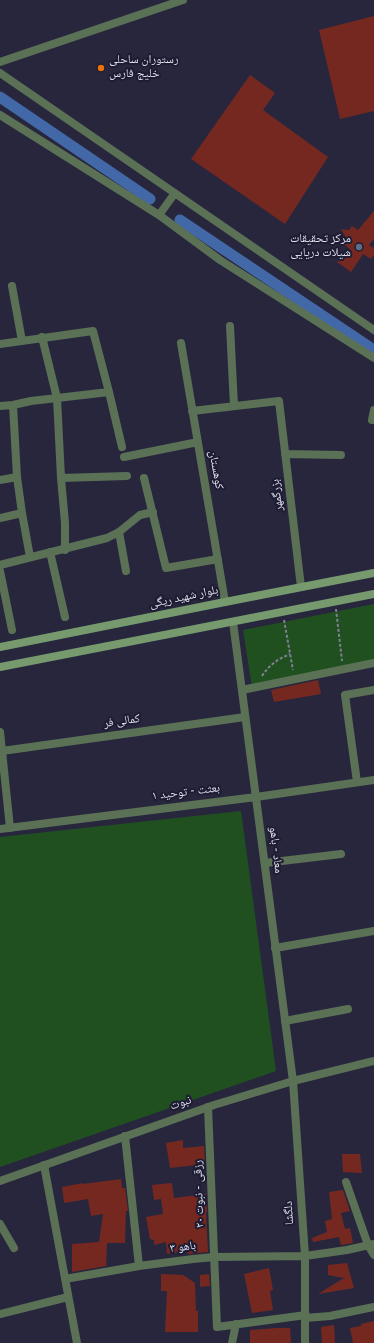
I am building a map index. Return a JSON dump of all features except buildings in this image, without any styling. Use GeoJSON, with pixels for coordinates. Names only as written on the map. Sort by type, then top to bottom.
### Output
{"type":"FeatureCollection","features":[{"type":"Feature","properties":{"kind":"main road","name":"بلوار شهید ریگی"},"geometry":{"type":"LineString","coordinates":[[0,648],[225,602],[374,574]]}},
{"type":"Feature","properties":{"kind":"main road"},"geometry":{"type":"LineString","coordinates":[[0,667],[374,594]]}},
{"type":"Feature","properties":{"kind":"street"},"geometry":{"type":"LineString","coordinates":[[0,62],[183,0]]}},
{"type":"Feature","properties":{"kind":"street"},"geometry":{"type":"LineString","coordinates":[[0,74],[175,192],[374,330]]}},
{"type":"Feature","properties":{"kind":"street"},"geometry":{"type":"LineString","coordinates":[[0,115],[159,215],[220,260],[374,358]]}},
{"type":"Feature","properties":{"kind":"street"},"geometry":{"type":"LineString","coordinates":[[159,215],[175,192]]}},
{"type":"Feature","properties":{"kind":"street"},"geometry":{"type":"LineString","coordinates":[[12,286],[22,341]]}},
{"type":"Feature","properties":{"kind":"street"},"geometry":{"type":"LineString","coordinates":[[192,411],[234,406],[230,326]]}},
{"type":"Feature","properties":{"kind":"street"},"geometry":{"type":"LineString","coordinates":[[0,344],[93,331],[122,447]]}},
{"type":"Feature","properties":{"kind":"street"},"geometry":{"type":"LineString","coordinates":[[42,337],[57,398],[65,523],[64,550]]}},
{"type":"Feature","properties":{"kind":"street","name":"کوهستان"},"geometry":{"type":"LineString","coordinates":[[181,343],[225,602]]}},
{"type":"Feature","properties":{"kind":"street"},"geometry":{"type":"LineString","coordinates":[[0,406],[109,392]]}},
{"type":"Feature","properties":{"kind":"street","name":"بزرگمهر"},"geometry":{"type":"LineString","coordinates":[[234,406],[279,400],[301,587]]}},
{"type":"Feature","properties":{"kind":"street"},"geometry":{"type":"LineString","coordinates":[[13,405],[17,477],[30,557]]}},
{"type":"Feature","properties":{"kind":"street"},"geometry":{"type":"LineString","coordinates":[[372,420],[374,410]]}},
{"type":"Feature","properties":{"kind":"street"},"geometry":{"type":"LineString","coordinates":[[124,457],[198,442]]}},
{"type":"Feature","properties":{"kind":"street"},"geometry":{"type":"LineString","coordinates":[[285,454],[342,455]]}},
{"type":"Feature","properties":{"kind":"street"},"geometry":{"type":"LineString","coordinates":[[61,478],[128,476]]}},
{"type":"Feature","properties":{"kind":"street"},"geometry":{"type":"LineString","coordinates":[[0,480],[17,477]]}},
{"type":"Feature","properties":{"kind":"street"},"geometry":{"type":"LineString","coordinates":[[144,478],[166,568],[218,559]]}},
{"type":"Feature","properties":{"kind":"street"},"geometry":{"type":"LineString","coordinates":[[0,565],[107,538],[119,532],[140,515],[153,512]]}},
{"type":"Feature","properties":{"kind":"street"},"geometry":{"type":"LineString","coordinates":[[0,518],[22,513]]}},
{"type":"Feature","properties":{"kind":"street"},"geometry":{"type":"LineString","coordinates":[[119,532],[126,571]]}},
{"type":"Feature","properties":{"kind":"street"},"geometry":{"type":"LineString","coordinates":[[50,552],[66,617]]}},
{"type":"Feature","properties":{"kind":"street"},"geometry":{"type":"LineString","coordinates":[[0,571],[12,630]]}},
{"type":"Feature","properties":{"kind":"street","name":"معاد - باهو"},"geometry":{"type":"LineString","coordinates":[[233,622],[292,1081]]}},
{"type":"Feature","properties":{"kind":"street"},"geometry":{"type":"LineString","coordinates":[[242,690],[374,663]]}},
{"type":"Feature","properties":{"kind":"street"},"geometry":{"type":"LineString","coordinates":[[357,782],[345,695],[374,690]]}},
{"type":"Feature","properties":{"kind":"street","name":"کمالی فر"},"geometry":{"type":"LineString","coordinates":[[2,751],[246,717]]}},
{"type":"Feature","properties":{"kind":"street"},"geometry":{"type":"LineString","coordinates":[[0,732],[10,828]]}},
{"type":"Feature","properties":{"kind":"street","name":"بعثت - توحید ۱"},"geometry":{"type":"LineString","coordinates":[[0,829],[256,797],[374,780]]}},
{"type":"Feature","properties":{"kind":"street"},"geometry":{"type":"LineString","coordinates":[[265,863],[341,854]]}},
{"type":"Feature","properties":{"kind":"street"},"geometry":{"type":"LineString","coordinates":[[275,948],[374,931]]}},
{"type":"Feature","properties":{"kind":"street"},"geometry":{"type":"LineString","coordinates":[[285,1022],[348,1009]]}},
{"type":"Feature","properties":{"kind":"street","name":"نبوت"},"geometry":{"type":"LineString","coordinates":[[0,1181],[44,1164],[208,1107],[292,1081],[374,1061]]}},
{"type":"Feature","properties":{"kind":"street","name":"دلگشا"},"geometry":{"type":"LineString","coordinates":[[292,1081],[305,1256],[305,1343]]}},
{"type":"Feature","properties":{"kind":"street","name":"رزقی - نبوت ۲۰"},"geometry":{"type":"LineString","coordinates":[[208,1107],[217,1327],[236,1324]]}},
{"type":"Feature","properties":{"kind":"street"},"geometry":{"type":"LineString","coordinates":[[125,1136],[139,1266]]}},
{"type":"Feature","properties":{"kind":"street"},"geometry":{"type":"LineString","coordinates":[[44,1164],[77,1343]]}},
{"type":"Feature","properties":{"kind":"street"},"geometry":{"type":"LineString","coordinates":[[346,1182],[374,1255]]}},
{"type":"Feature","properties":{"kind":"street"},"geometry":{"type":"LineString","coordinates":[[0,1224],[14,1248]]}},
{"type":"Feature","properties":{"kind":"street","name":"باهو ۳"},"geometry":{"type":"LineString","coordinates":[[65,1279],[139,1266],[214,1257],[305,1256],[340,1251],[371,1244]]}},
{"type":"Feature","properties":{"kind":"street"},"geometry":{"type":"LineString","coordinates":[[0,1314],[68,1297]]}},
{"type":"Feature","properties":{"kind":"street"},"geometry":{"type":"LineString","coordinates":[[232,1343],[236,1324],[306,1316],[330,1316],[374,1307]]}},
{"type":"Feature","properties":{"kind":"path"},"geometry":{"type":"LineString","coordinates":[[336,602],[342,669]]}},
{"type":"Feature","properties":{"kind":"path"},"geometry":{"type":"LineString","coordinates":[[283,612],[294,679]]}},
{"type":"Feature","properties":{"kind":"path"},"geometry":{"type":"LineString","coordinates":[[257,687],[269,666],[290,654]]}},
{"type":"Feature","properties":{"kind":"green space"},"geometry":{"type":"Polygon","coordinates":[[[374,604],[374,663],[252,687],[243,630],[374,604]]]}},
{"type":"Feature","properties":{"kind":"green space"},"geometry":{"type":"Polygon","coordinates":[[[241,811],[276,1071],[0,1167],[0,837],[241,811]]]}},
{"type":"Feature","properties":{"kind":"waterway"},"geometry":{"type":"LineString","coordinates":[[0,97],[150,199]]}},
{"type":"Feature","properties":{"kind":"waterway"},"geometry":{"type":"LineString","coordinates":[[180,220],[374,350]]}},
{"type":"Feature","properties":{"kind":"place","name":"رستوران ساحلی خلیج فارس"},"geometry":{"type":"Point","coordinates":[101,68]}},
{"type":"Feature","properties":{"kind":"place","name":"مرکز تحقیقات شیلات دریایی"},"geometry":{"type":"Point","coordinates":[359,247]}}]}
